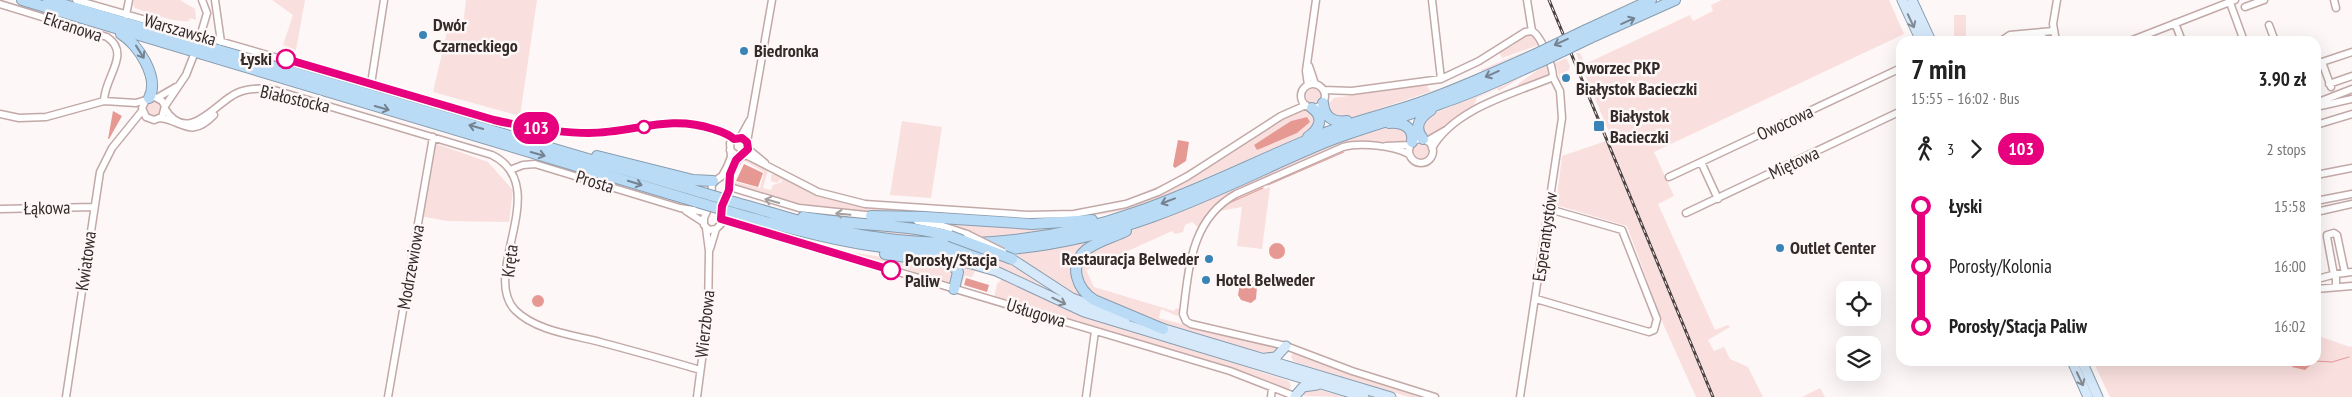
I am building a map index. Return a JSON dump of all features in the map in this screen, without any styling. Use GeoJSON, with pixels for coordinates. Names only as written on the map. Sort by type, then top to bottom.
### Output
{"type":"FeatureCollection","features":[{"type":"Feature","properties":{"kind":"highway"},"geometry":{"type":"LineString","coordinates":[[22,0],[102,25],[736,208],[778,226],[844,247],[951,263],[957,268],[958,276],[954,289]]}},
{"type":"Feature","properties":{"kind":"highway"},"geometry":{"type":"LineString","coordinates":[[48,0],[542,146],[698,197]]}},
{"type":"Feature","properties":{"kind":"highway"},"geometry":{"type":"LineString","coordinates":[[1418,142],[1417,127],[1420,119],[1442,104],[1588,34],[1651,0]]}},
{"type":"Feature","properties":{"kind":"highway"},"geometry":{"type":"LineString","coordinates":[[1588,34],[1671,2],[1686,0]]}},
{"type":"Feature","properties":{"kind":"highway"},"geometry":{"type":"LineString","coordinates":[[102,25],[127,38],[144,57],[151,98]]}},
{"type":"Feature","properties":{"kind":"highway"},"geometry":{"type":"LineString","coordinates":[[1163,329],[1094,300],[1081,289],[1076,274],[1077,263],[1086,250],[1156,216],[1372,122],[1538,58]]}},
{"type":"Feature","properties":{"kind":"highway"},"geometry":{"type":"LineString","coordinates":[[1324,101],[1324,112],[1333,120],[1342,122],[1402,123],[1410,129],[1418,142]]}},
{"type":"Feature","properties":{"kind":"highway"},"geometry":{"type":"LineString","coordinates":[[754,208],[816,226],[860,236],[905,241],[955,244],[984,243],[1046,236],[1100,224],[1137,212],[1198,189],[1341,127],[1372,122],[1442,104]]}},
{"type":"Feature","properties":{"kind":"highway"},"geometry":{"type":"LineString","coordinates":[[1295,146],[1314,133],[1319,126],[1319,117],[1309,107]]}},
{"type":"Feature","properties":{"kind":"highway"},"geometry":{"type":"LineString","coordinates":[[542,146],[614,159],[693,180],[716,180]]}},
{"type":"Feature","properties":{"kind":"highway"},"geometry":{"type":"LineString","coordinates":[[736,208],[754,208],[829,221],[912,227],[950,236],[1012,259]]}},
{"type":"Feature","properties":{"kind":"highway"},"geometry":{"type":"LineString","coordinates":[[872,216],[1050,224],[1086,221],[1137,212]]}},
{"type":"Feature","properties":{"kind":"highway"},"geometry":{"type":"LineString","coordinates":[[778,226],[862,244],[916,250],[970,252],[1063,242],[1156,216]]}},
{"type":"Feature","properties":{"kind":"main road"},"geometry":{"type":"LineString","coordinates":[[1902,0],[1919,36]]}},
{"type":"Feature","properties":{"kind":"main road"},"geometry":{"type":"LineString","coordinates":[[1912,0],[1929,36]]}},
{"type":"Feature","properties":{"kind":"main road"},"geometry":{"type":"LineString","coordinates":[[1012,259],[1060,291],[1084,304],[1391,397]]}},
{"type":"Feature","properties":{"kind":"main road"},"geometry":{"type":"LineString","coordinates":[[941,260],[968,263],[996,271],[1084,312],[1364,397]]}},
{"type":"Feature","properties":{"kind":"main road"},"geometry":{"type":"LineString","coordinates":[[1259,358],[1276,356],[1286,346]]}},
{"type":"Feature","properties":{"kind":"main road"},"geometry":{"type":"LineString","coordinates":[[1286,346],[1289,362],[1300,370]]}},
{"type":"Feature","properties":{"kind":"main road"},"geometry":{"type":"LineString","coordinates":[[2074,366],[2088,397]]}},
{"type":"Feature","properties":{"kind":"main road"},"geometry":{"type":"LineString","coordinates":[[2084,366],[2098,397]]}},
{"type":"Feature","properties":{"kind":"main road"},"geometry":{"type":"LineString","coordinates":[[1280,372],[1293,383],[1296,397]]}},
{"type":"Feature","properties":{"kind":"main road"},"geometry":{"type":"LineString","coordinates":[[1296,397],[1306,386],[1322,385]]}},
{"type":"Feature","properties":{"kind":"street","name":"Warszawska"},"geometry":{"type":"LineString","coordinates":[[76,0],[494,120],[550,130],[595,133],[679,122],[698,124],[728,134],[734,143]]}},
{"type":"Feature","properties":{"kind":"street"},"geometry":{"type":"LineString","coordinates":[[126,15],[129,0]]}},
{"type":"Feature","properties":{"kind":"street"},"geometry":{"type":"LineString","coordinates":[[202,0],[207,13],[202,30]]}},
{"type":"Feature","properties":{"kind":"street"},"geometry":{"type":"LineString","coordinates":[[215,0],[221,42]]}},
{"type":"Feature","properties":{"kind":"street"},"geometry":{"type":"LineString","coordinates":[[371,84],[384,0]]}},
{"type":"Feature","properties":{"kind":"street","name":"Wierzbowa"},"geometry":{"type":"LineString","coordinates":[[709,251],[719,225],[733,164],[745,150],[772,0]]}},
{"type":"Feature","properties":{"kind":"street"},"geometry":{"type":"LineString","coordinates":[[1311,84],[1308,62],[1316,0]]}},
{"type":"Feature","properties":{"kind":"street"},"geometry":{"type":"LineString","coordinates":[[1432,0],[1441,79]]}},
{"type":"Feature","properties":{"kind":"street"},"geometry":{"type":"LineString","coordinates":[[1311,84],[1324,90],[1352,91],[1441,79],[1466,68],[1525,32],[1532,31],[1526,0]]}},
{"type":"Feature","properties":{"kind":"street"},"geometry":{"type":"LineString","coordinates":[[2054,36],[2053,18],[2057,0]]}},
{"type":"Feature","properties":{"kind":"street"},"geometry":{"type":"LineString","coordinates":[[2245,7],[2264,0]]}},
{"type":"Feature","properties":{"kind":"street"},"geometry":{"type":"LineString","coordinates":[[2334,0],[2336,8]]}},
{"type":"Feature","properties":{"kind":"street"},"geometry":{"type":"LineString","coordinates":[[2142,36],[2231,1],[2242,36]]}},
{"type":"Feature","properties":{"kind":"street","name":"Ekranowa"},"geometry":{"type":"LineString","coordinates":[[0,4],[112,40],[116,46],[118,58],[105,86],[104,101]]}},
{"type":"Feature","properties":{"kind":"street"},"geometry":{"type":"LineString","coordinates":[[2175,23],[2180,36]]}},
{"type":"Feature","properties":{"kind":"street"},"geometry":{"type":"LineString","coordinates":[[2269,25],[2272,36]]}},
{"type":"Feature","properties":{"kind":"street","name":"Esperantystów"},"geometry":{"type":"LineString","coordinates":[[1520,397],[1536,299],[1562,109],[1559,87],[1553,77],[1553,69],[1536,33],[1532,31]]}},
{"type":"Feature","properties":{"kind":"street"},"geometry":{"type":"LineString","coordinates":[[2008,36],[2053,31]]}},
{"type":"Feature","properties":{"kind":"street"},"geometry":{"type":"LineString","coordinates":[[2042,32],[2042,36]]}},
{"type":"Feature","properties":{"kind":"street"},"geometry":{"type":"LineString","coordinates":[[2321,62],[2352,52]]}},
{"type":"Feature","properties":{"kind":"street"},"geometry":{"type":"LineString","coordinates":[[128,102],[142,111],[146,117],[157,119],[181,84],[193,57]]}},
{"type":"Feature","properties":{"kind":"street"},"geometry":{"type":"LineString","coordinates":[[2321,67],[2330,85],[2352,76]]}},
{"type":"Feature","properties":{"kind":"street","name":"Owocowa"},"geometry":{"type":"LineString","coordinates":[[1669,177],[1896,70]]}},
{"type":"Feature","properties":{"kind":"street"},"geometry":{"type":"LineString","coordinates":[[1435,397],[1352,371],[1286,346],[1219,332],[1188,322],[1184,314],[1186,298],[1200,229],[1215,208],[1236,194],[1343,147],[1358,144],[1382,146],[1418,142],[1451,127],[1482,106],[1553,77]]}},
{"type":"Feature","properties":{"kind":"street"},"geometry":{"type":"LineString","coordinates":[[0,114],[19,118],[46,117],[104,101],[136,103],[181,84]]}},
{"type":"Feature","properties":{"kind":"street"},"geometry":{"type":"LineString","coordinates":[[734,143],[769,167],[818,192],[865,204],[1028,216],[1074,214],[1119,206],[1158,192],[1188,176],[1282,116],[1301,97],[1303,90],[1311,84]]}},
{"type":"Feature","properties":{"kind":"street","name":"Białostocka"},"geometry":{"type":"LineString","coordinates":[[151,98],[165,107],[177,120],[192,123],[207,116],[223,102],[243,90],[262,88],[369,117],[433,137]]}},
{"type":"Feature","properties":{"kind":"street"},"geometry":{"type":"LineString","coordinates":[[2321,103],[2352,89]]}},
{"type":"Feature","properties":{"kind":"street"},"geometry":{"type":"LineString","coordinates":[[1324,90],[1324,101]]}},
{"type":"Feature","properties":{"kind":"street"},"geometry":{"type":"LineString","coordinates":[[1282,116],[1352,91]]}},
{"type":"Feature","properties":{"kind":"street"},"geometry":{"type":"LineString","coordinates":[[1301,97],[1309,107]]}},
{"type":"Feature","properties":{"kind":"street","name":"Kwiatowa"},"geometry":{"type":"LineString","coordinates":[[66,397],[94,207],[102,166],[112,148],[126,133],[151,98]]}},
{"type":"Feature","properties":{"kind":"street"},"geometry":{"type":"LineString","coordinates":[[2321,104],[2352,98]]}},
{"type":"Feature","properties":{"kind":"street","name":"Białostocka"},"geometry":{"type":"LineString","coordinates":[[157,119],[184,127],[196,127],[209,120],[223,102]]}},
{"type":"Feature","properties":{"kind":"street","name":"Miętowa"},"geometry":{"type":"LineString","coordinates":[[1686,213],[1896,113]]}},
{"type":"Feature","properties":{"kind":"street"},"geometry":{"type":"LineString","coordinates":[[705,225],[706,212],[711,202],[716,180],[728,164],[734,143],[753,114]]}},
{"type":"Feature","properties":{"kind":"street"},"geometry":{"type":"LineString","coordinates":[[2321,123],[2352,114]]}},
{"type":"Feature","properties":{"kind":"street","name":"Kwiatowa"},"geometry":{"type":"LineString","coordinates":[[126,133],[145,121],[157,119]]}},
{"type":"Feature","properties":{"kind":"street"},"geometry":{"type":"LineString","coordinates":[[1382,146],[1409,154],[1416,162],[1424,162],[1430,158],[1432,148],[1451,127]]}},
{"type":"Feature","properties":{"kind":"street"},"geometry":{"type":"LineString","coordinates":[[433,137],[492,155],[510,170]]}},
{"type":"Feature","properties":{"kind":"street","name":"Modrzewiowa"},"geometry":{"type":"LineString","coordinates":[[388,397],[433,137]]}},
{"type":"Feature","properties":{"kind":"street"},"geometry":{"type":"LineString","coordinates":[[1418,142],[1432,148]]}},
{"type":"Feature","properties":{"kind":"street"},"geometry":{"type":"LineString","coordinates":[[1409,154],[1418,142]]}},
{"type":"Feature","properties":{"kind":"street"},"geometry":{"type":"LineString","coordinates":[[734,143],[734,155],[745,150]]}},
{"type":"Feature","properties":{"kind":"street"},"geometry":{"type":"LineString","coordinates":[[1700,162],[1718,199]]}},
{"type":"Feature","properties":{"kind":"street","name":"Prosta"},"geometry":{"type":"LineString","coordinates":[[510,170],[523,165],[536,164],[680,208],[706,212]]}},
{"type":"Feature","properties":{"kind":"street"},"geometry":{"type":"LineString","coordinates":[[2321,174],[2352,168]]}},
{"type":"Feature","properties":{"kind":"street","name":"Kręta"},"geometry":{"type":"LineString","coordinates":[[510,170],[516,181],[518,196],[506,286],[509,300],[516,311],[524,317],[550,328],[700,370]]}},
{"type":"Feature","properties":{"kind":"street"},"geometry":{"type":"LineString","coordinates":[[716,180],[799,208],[931,223],[967,234],[996,248],[1012,259]]}},
{"type":"Feature","properties":{"kind":"street"},"geometry":{"type":"LineString","coordinates":[[2321,200],[2352,194]]}},
{"type":"Feature","properties":{"kind":"street"},"geometry":{"type":"LineString","coordinates":[[2321,211],[2352,204]]}},
{"type":"Feature","properties":{"kind":"street","name":"Łąkowa"},"geometry":{"type":"LineString","coordinates":[[0,209],[94,207]]}},
{"type":"Feature","properties":{"kind":"street","name":"Prosta"},"geometry":{"type":"LineString","coordinates":[[680,208],[705,225]]}},
{"type":"Feature","properties":{"kind":"street"},"geometry":{"type":"LineString","coordinates":[[1536,299],[1649,332],[1654,330],[1657,319],[1622,230],[1549,209]]}},
{"type":"Feature","properties":{"kind":"street","name":"Wierzbowa"},"geometry":{"type":"LineString","coordinates":[[697,397],[708,314],[709,251],[705,225]]}},
{"type":"Feature","properties":{"kind":"street","name":"Usługowa"},"geometry":{"type":"LineString","coordinates":[[705,225],[746,227],[1241,375],[1296,397]]}},
{"type":"Feature","properties":{"kind":"street"},"geometry":{"type":"LineString","coordinates":[[2321,278],[2335,275],[2348,273],[2337,235],[2327,231],[2335,275],[2336,287]]}},
{"type":"Feature","properties":{"kind":"street"},"geometry":{"type":"LineString","coordinates":[[2321,288],[2352,286]]}},
{"type":"Feature","properties":{"kind":"street"},"geometry":{"type":"LineString","coordinates":[[1086,397],[1095,331]]}},
{"type":"Feature","properties":{"kind":"street"},"geometry":{"type":"LineString","coordinates":[[1271,397],[1272,388]]}},
{"type":"Feature","properties":{"kind":"shaded area"},"geometry":{"type":"Polygon","coordinates":[[[134,0],[180,0],[195,9],[196,20],[190,18],[189,21],[176,21],[155,15],[135,8],[133,5],[134,0]]]}},
{"type":"Feature","properties":{"kind":"shaded area"},"geometry":{"type":"Polygon","coordinates":[[[272,0],[305,0],[296,50],[283,45],[293,15],[272,0]]]}},
{"type":"Feature","properties":{"kind":"shaded area"},"geometry":{"type":"Polygon","coordinates":[[[466,0],[537,0],[520,116],[433,92],[448,28],[463,25],[466,0]]]}},
{"type":"Feature","properties":{"kind":"shaded area"},"geometry":{"type":"Polygon","coordinates":[[[1722,0],[1889,0],[1904,34],[1896,36],[1896,38],[1654,152],[1674,196],[1658,204],[1715,330],[1728,325],[1730,327],[1708,340],[1714,351],[1724,347],[1730,359],[1748,367],[1763,397],[1696,397],[1664,326],[1627,226],[1556,205],[1562,156],[1612,139],[1576,53],[1580,53],[1585,64],[1690,15],[1693,21],[1713,11],[1711,5],[1722,0]]]}},
{"type":"Feature","properties":{"kind":"shaded area"},"geometry":{"type":"Polygon","coordinates":[[[1954,15],[1966,15],[1966,36],[1954,36],[1954,15]]]}},
{"type":"Feature","properties":{"kind":"shaded area"},"geometry":{"type":"Polygon","coordinates":[[[1528,34],[1536,37],[1539,45],[1502,58],[1499,52],[1512,46],[1528,34]]]}},
{"type":"Feature","properties":{"kind":"shaded area"},"geometry":{"type":"Polygon","coordinates":[[[1528,50],[1462,81],[1440,88],[1481,72],[1481,70],[1528,50]]]}},
{"type":"Feature","properties":{"kind":"shaded area"},"geometry":{"type":"Polygon","coordinates":[[[1566,58],[1570,66],[1569,70],[1560,74],[1561,84],[1557,68],[1553,64],[1566,58]]]}},
{"type":"Feature","properties":{"kind":"shaded area"},"geometry":{"type":"Polygon","coordinates":[[[1549,65],[1550,73],[1548,76],[1476,107],[1475,105],[1519,88],[1518,84],[1539,69],[1549,65]]]}},
{"type":"Feature","properties":{"kind":"shaded area"},"geometry":{"type":"Polygon","coordinates":[[[1537,67],[1499,91],[1497,89],[1476,98],[1472,108],[1428,138],[1423,135],[1422,120],[1427,116],[1496,89],[1537,67]]]}},
{"type":"Feature","properties":{"kind":"shaded area"},"geometry":{"type":"Polygon","coordinates":[[[1426,85],[1431,92],[1346,120],[1334,119],[1327,105],[1334,98],[1426,85]]]}},
{"type":"Feature","properties":{"kind":"shaded area"},"geometry":{"type":"Polygon","coordinates":[[[1314,88],[1320,90],[1322,96],[1320,102],[1314,104],[1308,102],[1306,96],[1308,90],[1314,88]]]}},
{"type":"Feature","properties":{"kind":"shaded area"},"geometry":{"type":"Polygon","coordinates":[[[154,100],[160,102],[162,108],[160,114],[154,116],[148,114],[146,108],[148,102],[154,100]]]}},
{"type":"Feature","properties":{"kind":"shaded area"},"geometry":{"type":"Polygon","coordinates":[[[1302,108],[1308,108],[1317,116],[1310,133],[1149,202],[1123,210],[1097,215],[1073,218],[1024,219],[999,218],[866,211],[804,205],[771,198],[734,186],[730,182],[733,174],[735,175],[735,182],[760,188],[764,172],[745,161],[741,163],[737,172],[735,171],[739,160],[749,159],[768,170],[763,188],[771,190],[773,185],[782,182],[781,179],[777,183],[771,181],[771,175],[775,174],[801,188],[838,202],[860,207],[1018,218],[1088,216],[1111,212],[1156,196],[1199,173],[1302,108]],[[1307,117],[1291,121],[1254,145],[1257,150],[1307,117]]]}},
{"type":"Feature","properties":{"kind":"shaded area"},"geometry":{"type":"Polygon","coordinates":[[[113,111],[122,116],[108,139],[113,111]]]}},
{"type":"Feature","properties":{"kind":"shaded area"},"geometry":{"type":"Polygon","coordinates":[[[1307,117],[1310,122],[1297,133],[1257,150],[1254,145],[1291,121],[1307,117]]]}},
{"type":"Feature","properties":{"kind":"shaded area"},"geometry":{"type":"Polygon","coordinates":[[[902,121],[942,127],[931,198],[890,195],[902,121]]]}},
{"type":"Feature","properties":{"kind":"shaded area"},"geometry":{"type":"Polygon","coordinates":[[[1391,126],[1409,131],[1407,143],[1354,142],[1335,147],[1227,196],[1209,211],[1198,227],[1192,222],[1185,225],[1183,232],[1175,234],[1172,231],[1086,270],[1094,287],[1174,311],[1176,308],[1181,310],[1177,316],[1161,309],[1159,318],[1221,335],[1275,346],[1277,351],[1275,353],[1267,354],[1149,320],[1127,311],[1084,288],[1080,265],[1094,247],[1330,146],[1391,126]]]}},
{"type":"Feature","properties":{"kind":"shaded area"},"geometry":{"type":"Polygon","coordinates":[[[1178,140],[1189,142],[1186,161],[1175,168],[1173,166],[1178,140]]]}},
{"type":"Feature","properties":{"kind":"shaded area"},"geometry":{"type":"Polygon","coordinates":[[[434,143],[488,162],[513,190],[509,222],[447,221],[420,216],[434,143]]]}},
{"type":"Feature","properties":{"kind":"shaded area"},"geometry":{"type":"Polygon","coordinates":[[[1421,143],[1427,145],[1429,151],[1427,157],[1421,159],[1415,157],[1413,151],[1415,145],[1421,143]]]}},
{"type":"Feature","properties":{"kind":"shaded area"},"geometry":{"type":"Polygon","coordinates":[[[1200,163],[1200,166],[1173,182],[1145,194],[1143,193],[1172,180],[1200,163]]]}},
{"type":"Feature","properties":{"kind":"shaded area"},"geometry":{"type":"Polygon","coordinates":[[[744,164],[763,173],[758,187],[736,181],[744,164]]]}},
{"type":"Feature","properties":{"kind":"shaded area"},"geometry":{"type":"Polygon","coordinates":[[[1262,187],[1265,189],[1270,187],[1262,249],[1237,246],[1242,207],[1219,211],[1230,201],[1262,187]]]}},
{"type":"Feature","properties":{"kind":"shaded area"},"geometry":{"type":"Polygon","coordinates":[[[726,217],[849,252],[954,268],[953,281],[939,282],[891,262],[874,262],[726,217]]]}},
{"type":"Feature","properties":{"kind":"shaded area"},"geometry":{"type":"Polygon","coordinates":[[[934,221],[1085,224],[1066,229],[988,239],[934,221]]]}},
{"type":"Feature","properties":{"kind":"shaded area"},"geometry":{"type":"Polygon","coordinates":[[[815,222],[889,228],[953,240],[888,236],[815,222]]]}},
{"type":"Feature","properties":{"kind":"shaded area"},"geometry":{"type":"Polygon","coordinates":[[[1111,233],[1075,261],[1093,304],[1065,290],[1013,252],[1111,233]]]}},
{"type":"Feature","properties":{"kind":"shaded area"},"geometry":{"type":"Polygon","coordinates":[[[1274,243],[1280,243],[1285,248],[1283,257],[1274,259],[1269,254],[1269,248],[1274,243]]]}},
{"type":"Feature","properties":{"kind":"shaded area"},"geometry":{"type":"Polygon","coordinates":[[[852,246],[989,254],[1083,308],[1380,397],[1374,397],[1085,310],[1016,276],[852,246]]]}},
{"type":"Feature","properties":{"kind":"shaded area"},"geometry":{"type":"Polygon","coordinates":[[[959,264],[976,267],[1173,343],[1289,381],[1291,386],[1288,390],[994,298],[997,284],[1002,279],[975,271],[972,277],[965,276],[961,287],[959,264]]]}},
{"type":"Feature","properties":{"kind":"shaded area"},"geometry":{"type":"Polygon","coordinates":[[[966,278],[989,285],[987,292],[964,285],[966,278]]]}},
{"type":"Feature","properties":{"kind":"shaded area"},"geometry":{"type":"Polygon","coordinates":[[[1248,280],[1253,281],[1257,286],[1256,299],[1251,303],[1241,300],[1238,295],[1240,283],[1248,280]]]}},
{"type":"Feature","properties":{"kind":"shaded area"},"geometry":{"type":"Polygon","coordinates":[[[536,295],[540,295],[544,301],[540,307],[536,307],[532,303],[532,299],[536,295]]]}},
{"type":"Feature","properties":{"kind":"shaded area"},"geometry":{"type":"Polygon","coordinates":[[[2321,337],[2350,347],[2352,346],[2352,397],[2110,397],[2095,366],[2321,366],[2321,337]]]}},
{"type":"Feature","properties":{"kind":"shaded area"},"geometry":{"type":"Polygon","coordinates":[[[1294,352],[1427,397],[1409,397],[1304,365],[1293,361],[1291,356],[1294,352]]]}},
{"type":"Feature","properties":{"kind":"shaded area"},"geometry":{"type":"Polygon","coordinates":[[[2292,366],[2309,366],[2305,370],[2292,366]]]}},
{"type":"Feature","properties":{"kind":"shaded area"},"geometry":{"type":"Polygon","coordinates":[[[1314,388],[1344,397],[1304,396],[1303,390],[1314,388]]]}},
{"type":"Feature","properties":{"kind":"shaded area"},"geometry":{"type":"Polygon","coordinates":[[[1820,388],[1825,397],[1802,397],[1820,388]]]}},
{"type":"Feature","properties":{"kind":"waterway"},"geometry":{"type":"LineString","coordinates":[[1268,185],[1344,152]]}},
{"type":"Feature","properties":{"kind":"waterway"},"geometry":{"type":"LineString","coordinates":[[1227,204],[1263,188]]}},
{"type":"Feature","properties":{"kind":"waterway"},"geometry":{"type":"LineString","coordinates":[[2321,361],[2332,362],[2349,357]]}},
{"type":"Feature","properties":{"kind":"railway"},"geometry":{"type":"LineString","coordinates":[[1549,0],[1713,397]]}},
{"type":"Feature","properties":{"kind":"bus line","name":"103"},"geometry":{"type":"LineString","coordinates":[[286,59],[520,126],[579,133],[600,133],[672,122],[689,122],[722,131],[734,139],[742,138],[745,140],[748,144],[748,149],[733,164],[728,178],[729,190],[723,202],[721,219],[891,270]]}},
{"type":"Feature","properties":{"kind":"place","name":"Dwór Czarneckiego"},"geometry":{"type":"Point","coordinates":[423,35]}},
{"type":"Feature","properties":{"kind":"place","name":"Biedronka"},"geometry":{"type":"Point","coordinates":[744,51]}},
{"type":"Feature","properties":{"kind":"place","name":"Łyski"},"geometry":{"type":"Point","coordinates":[286,59]}},
{"type":"Feature","properties":{"kind":"place","name":"Dworzec PKP Białystok Bacieczki"},"geometry":{"type":"Point","coordinates":[1566,78]}},
{"type":"Feature","properties":{"kind":"place","name":"Białystok Bacieczki"},"geometry":{"type":"Point","coordinates":[1599,126]}},
{"type":"Feature","properties":{"kind":"place","name":"Outlet Center"},"geometry":{"type":"Point","coordinates":[1780,248]}},
{"type":"Feature","properties":{"kind":"place","name":"Restauracja Belweder"},"geometry":{"type":"Point","coordinates":[1209,259]}},
{"type":"Feature","properties":{"kind":"place","name":"Porosły/Stacja Paliw"},"geometry":{"type":"Point","coordinates":[891,270]}},
{"type":"Feature","properties":{"kind":"place","name":"Hotel Belweder"},"geometry":{"type":"Point","coordinates":[1206,280]}}]}
